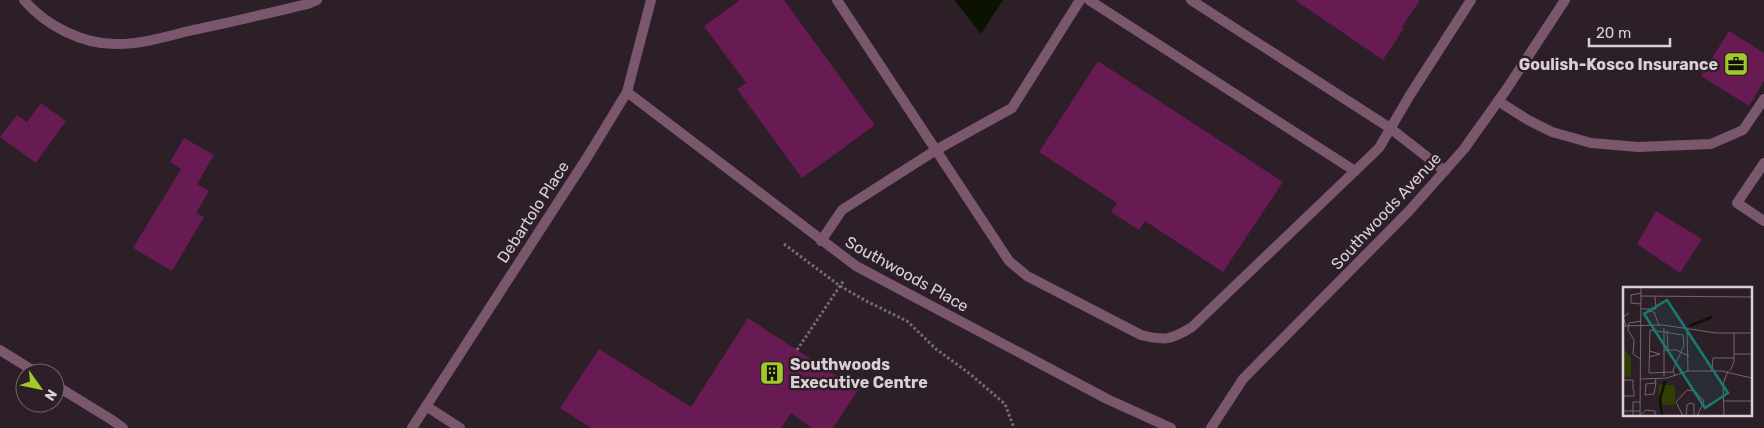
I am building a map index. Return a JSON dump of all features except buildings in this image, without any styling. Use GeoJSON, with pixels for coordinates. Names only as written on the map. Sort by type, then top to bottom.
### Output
{"type":"FeatureCollection","features":[{"type":"Feature","properties":{"kind":"street"},"geometry":{"type":"LineString","coordinates":[[24,0],[43,18],[64,31],[92,41],[117,44],[145,41],[308,4],[317,0]]}},
{"type":"Feature","properties":{"kind":"street","name":"Debartolo Place"},"geometry":{"type":"LineString","coordinates":[[412,428],[588,156],[627,92],[651,0]]}},
{"type":"Feature","properties":{"kind":"street"},"geometry":{"type":"LineString","coordinates":[[837,0],[1009,261],[1027,276],[1141,335],[1158,339],[1175,337],[1192,327],[1379,148],[1471,0]]}},
{"type":"Feature","properties":{"kind":"street"},"geometry":{"type":"LineString","coordinates":[[821,240],[842,210],[936,150],[1012,108],[1080,0]]}},
{"type":"Feature","properties":{"kind":"street"},"geometry":{"type":"LineString","coordinates":[[1089,0],[1355,171]]}},
{"type":"Feature","properties":{"kind":"street"},"geometry":{"type":"LineString","coordinates":[[1191,0],[1390,128],[1445,171]]}},
{"type":"Feature","properties":{"kind":"street","name":"Southwoods Avenue"},"geometry":{"type":"LineString","coordinates":[[1210,428],[1243,379],[1409,211],[1464,149],[1565,0]]}},
{"type":"Feature","properties":{"kind":"street","name":"Southwoods Place"},"geometry":{"type":"LineString","coordinates":[[627,92],[856,266],[1107,400],[1171,428]]}},
{"type":"Feature","properties":{"kind":"street"},"geometry":{"type":"LineString","coordinates":[[1498,101],[1528,120],[1552,132],[1591,142],[1638,147],[1711,144],[1743,130],[1764,99]]}},
{"type":"Feature","properties":{"kind":"street"},"geometry":{"type":"LineString","coordinates":[[1764,163],[1737,203],[1764,221]]}},
{"type":"Feature","properties":{"kind":"street"},"geometry":{"type":"LineString","coordinates":[[0,350],[21,363]]}},
{"type":"Feature","properties":{"kind":"street"},"geometry":{"type":"LineString","coordinates":[[65,390],[123,428]]}},
{"type":"Feature","properties":{"kind":"street"},"geometry":{"type":"LineString","coordinates":[[426,406],[460,428]]}},
{"type":"Feature","properties":{"kind":"path"},"geometry":{"type":"LineString","coordinates":[[784,244],[840,286],[907,321],[936,349],[970,374],[1005,404],[1014,428]]}},
{"type":"Feature","properties":{"kind":"path"},"geometry":{"type":"LineString","coordinates":[[797,350],[836,292]]}},
{"type":"Feature","properties":{"kind":"shaded area"},"geometry":{"type":"Polygon","coordinates":[[[954,0],[1003,0],[981,34],[954,0]]]}},
{"type":"Feature","properties":{"kind":"place","name":"Goulish-Kosco Insurance"},"geometry":{"type":"Point","coordinates":[1736,64]}},
{"type":"Feature","properties":{"kind":"place","name":"Southwoods Executive Centre"},"geometry":{"type":"Point","coordinates":[772,373]}}]}
